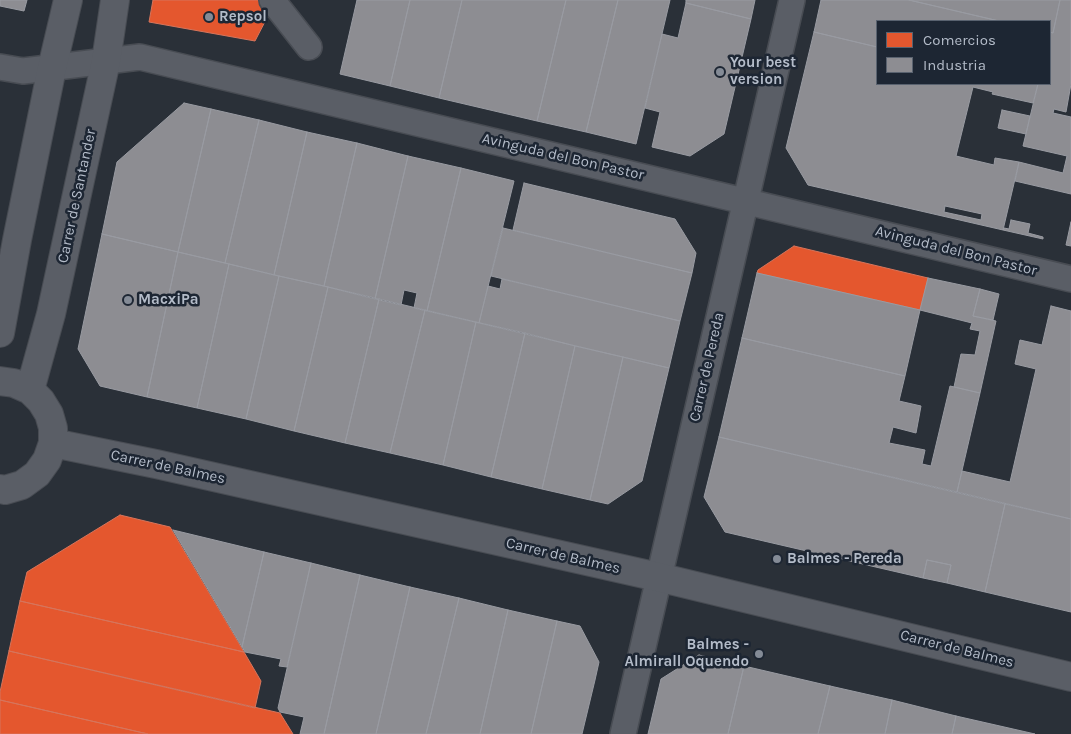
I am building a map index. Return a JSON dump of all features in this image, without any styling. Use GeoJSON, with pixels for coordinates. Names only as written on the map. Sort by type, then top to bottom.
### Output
{"type":"FeatureCollection","features":[{"type":"Feature","properties":{"kind":"street"},"geometry":{"type":"LineString","coordinates":[[0,333],[52,68],[68,0]]}},
{"type":"Feature","properties":{"kind":"street","name":"Carrer de Santander"},"geometry":{"type":"LineString","coordinates":[[30,390],[50,314],[106,61],[115,0]]}},
{"type":"Feature","properties":{"kind":"street"},"geometry":{"type":"LineString","coordinates":[[272,0],[309,47]]}},
{"type":"Feature","properties":{"kind":"street","name":"Carrer de Pereda"},"geometry":{"type":"LineString","coordinates":[[623,734],[792,0]]}},
{"type":"Feature","properties":{"kind":"street","name":"Avinguda del Bon Pastor"},"geometry":{"type":"LineString","coordinates":[[0,67],[23,71],[140,56],[1071,279]]}},
{"type":"Feature","properties":{"kind":"street"},"geometry":{"type":"LineString","coordinates":[[0,381],[14,383],[30,390],[41,401],[49,414],[53,428],[53,443],[48,460],[37,474],[22,484],[0,490]]}},
{"type":"Feature","properties":{"kind":"street","name":"Carrer de Balmes"},"geometry":{"type":"LineString","coordinates":[[53,443],[156,464],[658,577],[1071,677]]}},
{"type":"Feature","properties":{"kind":"building: Comercios","name":"Repsol"},"geometry":{"type":"Polygon","coordinates":[[[153,0],[261,0],[270,12],[255,41],[149,22],[153,0]]]}},
{"type":"Feature","properties":{"kind":"building: Comercios"},"geometry":{"type":"Polygon","coordinates":[[[794,246],[928,278],[920,310],[757,273],[758,270],[794,246]]]}},
{"type":"Feature","properties":{"kind":"building: Comercios"},"geometry":{"type":"Polygon","coordinates":[[[120,515],[170,527],[244,652],[20,601],[27,572],[120,515]]]}},
{"type":"Feature","properties":{"kind":"building: Comercios"},"geometry":{"type":"Polygon","coordinates":[[[20,601],[244,652],[261,681],[255,708],[9,651],[20,601]]]}},
{"type":"Feature","properties":{"kind":"building: Comercios"},"geometry":{"type":"Polygon","coordinates":[[[9,651],[280,713],[293,734],[148,734],[0,700],[9,651]]]}},
{"type":"Feature","properties":{"kind":"building: Comercios"},"geometry":{"type":"Polygon","coordinates":[[[0,700],[148,734],[0,734],[0,700]]]}},
{"type":"Feature","properties":{"kind":"building: Industria"},"geometry":{"type":"Polygon","coordinates":[[[0,0],[27,0],[24,11],[0,6],[0,0]]]}},
{"type":"Feature","properties":{"kind":"building: Industria"},"geometry":{"type":"Polygon","coordinates":[[[357,0],[410,0],[390,86],[340,74],[357,0]]]}},
{"type":"Feature","properties":{"kind":"building: Industria"},"geometry":{"type":"Polygon","coordinates":[[[410,0],[462,0],[439,98],[390,86],[410,0]]]}},
{"type":"Feature","properties":{"kind":"building: Industria"},"geometry":{"type":"Polygon","coordinates":[[[462,0],[566,0],[537,121],[439,98],[462,0]]]}},
{"type":"Feature","properties":{"kind":"building: Industria"},"geometry":{"type":"Polygon","coordinates":[[[566,0],[618,0],[586,132],[537,121],[566,0]]]}},
{"type":"Feature","properties":{"kind":"building: Industria"},"geometry":{"type":"Polygon","coordinates":[[[618,0],[670,0],[636,144],[586,132],[618,0]]]}},
{"type":"Feature","properties":{"kind":"building: Industria"},"geometry":{"type":"Polygon","coordinates":[[[686,0],[755,0],[751,19],[686,3],[686,0]]]}},
{"type":"Feature","properties":{"kind":"building: Industria"},"geometry":{"type":"Polygon","coordinates":[[[821,0],[909,0],[995,20],[876,20],[876,47],[814,32],[821,0]]]}},
{"type":"Feature","properties":{"kind":"building: Industria"},"geometry":{"type":"Polygon","coordinates":[[[909,0],[1060,0],[1053,33],[1051,32],[1051,20],[995,20],[909,0]]]}},
{"type":"Feature","properties":{"kind":"building: Industria"},"geometry":{"type":"Polygon","coordinates":[[[1060,0],[1071,0],[1071,84],[1066,112],[1054,109],[1053,113],[1071,117],[1071,194],[1015,181],[1019,162],[1063,173],[1067,156],[1023,146],[1038,85],[1051,85],[1051,32],[1053,33],[1060,0]]]}},
{"type":"Feature","properties":{"kind":"building: Industria"},"geometry":{"type":"Polygon","coordinates":[[[686,3],[751,19],[724,134],[690,156],[652,147],[660,112],[645,108],[662,34],[678,38],[686,3]]]}},
{"type":"Feature","properties":{"kind":"building: Industria"},"geometry":{"type":"Polygon","coordinates":[[[814,32],[876,47],[876,85],[1038,85],[1033,103],[992,94],[993,92],[973,87],[956,156],[994,165],[995,158],[1019,162],[1003,230],[808,185],[786,148],[814,32]],[[945,206],[944,212],[981,220],[982,214],[945,206]]]}},
{"type":"Feature","properties":{"kind":"building: Industria"},"geometry":{"type":"Polygon","coordinates":[[[184,103],[211,109],[178,252],[102,234],[117,162],[184,103]]]}},
{"type":"Feature","properties":{"kind":"building: Industria"},"geometry":{"type":"Polygon","coordinates":[[[211,109],[259,120],[225,263],[178,252],[211,109]]]}},
{"type":"Feature","properties":{"kind":"building: Industria"},"geometry":{"type":"Polygon","coordinates":[[[1002,110],[1030,116],[1026,134],[998,128],[1002,110]]]}},
{"type":"Feature","properties":{"kind":"building: Industria"},"geometry":{"type":"Polygon","coordinates":[[[259,120],[307,132],[274,275],[225,263],[259,120]]]}},
{"type":"Feature","properties":{"kind":"building: Industria"},"geometry":{"type":"Polygon","coordinates":[[[307,132],[357,143],[324,286],[274,275],[307,132]]]}},
{"type":"Feature","properties":{"kind":"building: Industria"},"geometry":{"type":"Polygon","coordinates":[[[357,143],[408,156],[375,299],[324,286],[357,143]]]}},
{"type":"Feature","properties":{"kind":"building: Industria"},"geometry":{"type":"Polygon","coordinates":[[[408,156],[461,168],[427,311],[414,308],[417,293],[404,290],[401,305],[375,299],[408,156]]]}},
{"type":"Feature","properties":{"kind":"building: Industria"},"geometry":{"type":"Polygon","coordinates":[[[461,168],[514,181],[479,323],[427,311],[461,168]]]}},
{"type":"Feature","properties":{"kind":"building: Industria"},"geometry":{"type":"Polygon","coordinates":[[[524,183],[675,219],[696,253],[692,273],[513,230],[524,183]]]}},
{"type":"Feature","properties":{"kind":"building: Industria"},"geometry":{"type":"Polygon","coordinates":[[[1011,220],[1030,224],[1028,233],[1043,237],[1043,239],[1003,230],[1004,228],[1009,229],[1011,220]]]}},
{"type":"Feature","properties":{"kind":"building: Industria"},"geometry":{"type":"Polygon","coordinates":[[[1071,222],[1071,246],[1066,245],[1071,222]]]}},
{"type":"Feature","properties":{"kind":"building: Industria"},"geometry":{"type":"Polygon","coordinates":[[[503,228],[692,273],[680,321],[491,276],[503,228]]]}},
{"type":"Feature","properties":{"kind":"building: Industria","name":"MacxiPa"},"geometry":{"type":"Polygon","coordinates":[[[102,234],[178,252],[147,397],[100,386],[78,349],[102,234]]]}},
{"type":"Feature","properties":{"kind":"building: Industria"},"geometry":{"type":"Polygon","coordinates":[[[178,252],[229,264],[197,408],[147,397],[178,252]]]}},
{"type":"Feature","properties":{"kind":"building: Industria"},"geometry":{"type":"Polygon","coordinates":[[[229,264],[279,276],[246,419],[197,408],[229,264]]]}},
{"type":"Feature","properties":{"kind":"building: Industria"},"geometry":{"type":"Polygon","coordinates":[[[757,273],[920,310],[905,376],[742,338],[757,273]]]}},
{"type":"Feature","properties":{"kind":"building: Industria"},"geometry":{"type":"Polygon","coordinates":[[[279,276],[328,287],[294,431],[246,419],[279,276]]]}},
{"type":"Feature","properties":{"kind":"building: Industria"},"geometry":{"type":"Polygon","coordinates":[[[928,278],[980,289],[973,316],[996,321],[980,393],[954,387],[961,354],[975,355],[980,331],[970,329],[972,323],[920,310],[928,278]]]}},
{"type":"Feature","properties":{"kind":"building: Industria"},"geometry":{"type":"Polygon","coordinates":[[[502,279],[680,321],[669,368],[479,323],[488,286],[500,289],[502,279]]]}},
{"type":"Feature","properties":{"kind":"building: Industria"},"geometry":{"type":"Polygon","coordinates":[[[328,287],[379,299],[345,443],[294,431],[328,287]]]}},
{"type":"Feature","properties":{"kind":"building: Industria"},"geometry":{"type":"Polygon","coordinates":[[[980,289],[999,294],[993,320],[973,316],[980,289]]]}},
{"type":"Feature","properties":{"kind":"building: Industria"},"geometry":{"type":"Polygon","coordinates":[[[379,299],[425,310],[390,453],[345,443],[379,299]]]}},
{"type":"Feature","properties":{"kind":"building: Industria"},"geometry":{"type":"Polygon","coordinates":[[[1051,306],[1071,311],[1071,519],[957,492],[962,471],[1010,482],[1036,369],[1015,364],[1020,340],[1042,345],[1051,306]]]}},
{"type":"Feature","properties":{"kind":"building: Industria"},"geometry":{"type":"Polygon","coordinates":[[[425,310],[476,322],[443,465],[390,453],[425,310]]]}},
{"type":"Feature","properties":{"kind":"building: Industria"},"geometry":{"type":"Polygon","coordinates":[[[476,322],[525,333],[491,477],[443,465],[476,322]]]}},
{"type":"Feature","properties":{"kind":"building: Industria"},"geometry":{"type":"Polygon","coordinates":[[[525,333],[575,346],[542,489],[491,477],[525,333]]]}},
{"type":"Feature","properties":{"kind":"building: Industria"},"geometry":{"type":"Polygon","coordinates":[[[742,338],[905,376],[899,401],[921,406],[916,433],[893,427],[889,443],[925,450],[922,464],[931,466],[950,386],[980,393],[957,492],[719,437],[742,338]]]}},
{"type":"Feature","properties":{"kind":"building: Industria"},"geometry":{"type":"Polygon","coordinates":[[[575,346],[623,357],[590,500],[542,489],[575,346]]]}},
{"type":"Feature","properties":{"kind":"building: Industria"},"geometry":{"type":"Polygon","coordinates":[[[623,357],[669,368],[642,481],[608,504],[590,500],[623,357]]]}},
{"type":"Feature","properties":{"kind":"building: Industria"},"geometry":{"type":"Polygon","coordinates":[[[719,437],[1005,504],[985,592],[947,583],[951,565],[927,560],[923,578],[725,532],[704,497],[719,437]]]}},
{"type":"Feature","properties":{"kind":"building: Industria"},"geometry":{"type":"Polygon","coordinates":[[[1005,504],[1071,519],[1071,612],[985,592],[1005,504]]]}},
{"type":"Feature","properties":{"kind":"building: Industria"},"geometry":{"type":"Polygon","coordinates":[[[173,530],[264,552],[242,647],[173,530]]]}},
{"type":"Feature","properties":{"kind":"building: Industria"},"geometry":{"type":"Polygon","coordinates":[[[264,552],[311,563],[287,667],[279,666],[281,659],[245,652],[242,647],[264,552]]]}},
{"type":"Feature","properties":{"kind":"building: Industria"},"geometry":{"type":"Polygon","coordinates":[[[927,560],[951,565],[947,583],[923,578],[927,560]]]}},
{"type":"Feature","properties":{"kind":"building: Industria"},"geometry":{"type":"Polygon","coordinates":[[[311,563],[360,575],[324,734],[300,734],[304,717],[280,712],[278,708],[311,563]]]}},
{"type":"Feature","properties":{"kind":"building: Industria"},"geometry":{"type":"Polygon","coordinates":[[[360,575],[410,587],[376,734],[324,734],[360,575]]]}},
{"type":"Feature","properties":{"kind":"building: Industria"},"geometry":{"type":"Polygon","coordinates":[[[410,587],[459,598],[426,734],[376,734],[410,587]]]}},
{"type":"Feature","properties":{"kind":"building: Industria"},"geometry":{"type":"Polygon","coordinates":[[[459,598],[508,610],[480,734],[426,734],[459,598]]]}},
{"type":"Feature","properties":{"kind":"building: Industria"},"geometry":{"type":"Polygon","coordinates":[[[508,610],[557,621],[531,734],[480,734],[508,610]]]}},
{"type":"Feature","properties":{"kind":"building: Industria"},"geometry":{"type":"Polygon","coordinates":[[[557,621],[580,626],[599,662],[595,680],[582,734],[531,734],[557,621]]]}},
{"type":"Feature","properties":{"kind":"building: Industria"},"geometry":{"type":"Polygon","coordinates":[[[699,655],[744,666],[728,734],[648,734],[661,679],[699,655]]]}},
{"type":"Feature","properties":{"kind":"building: Industria"},"geometry":{"type":"Polygon","coordinates":[[[744,666],[830,686],[818,734],[728,734],[744,666]]]}},
{"type":"Feature","properties":{"kind":"building: Industria"},"geometry":{"type":"Polygon","coordinates":[[[830,686],[892,700],[885,734],[818,734],[830,686]]]}},
{"type":"Feature","properties":{"kind":"building: Industria"},"geometry":{"type":"Polygon","coordinates":[[[892,700],[956,716],[952,734],[885,734],[892,700]]]}},
{"type":"Feature","properties":{"kind":"building: Industria"},"geometry":{"type":"Polygon","coordinates":[[[956,716],[1035,734],[952,734],[956,716]]]}},
{"type":"Feature","properties":{"kind":"place","name":"Repsol"},"geometry":{"type":"Point","coordinates":[209,17]}},
{"type":"Feature","properties":{"kind":"place","name":"Your best version"},"geometry":{"type":"Point","coordinates":[720,72]}},
{"type":"Feature","properties":{"kind":"place","name":"MacxiPa"},"geometry":{"type":"Point","coordinates":[128,300]}},
{"type":"Feature","properties":{"kind":"place","name":"Balmes - Pereda"},"geometry":{"type":"Point","coordinates":[777,559]}},
{"type":"Feature","properties":{"kind":"place","name":"Balmes - Almirall Oquendo"},"geometry":{"type":"Point","coordinates":[759,654]}}]}
